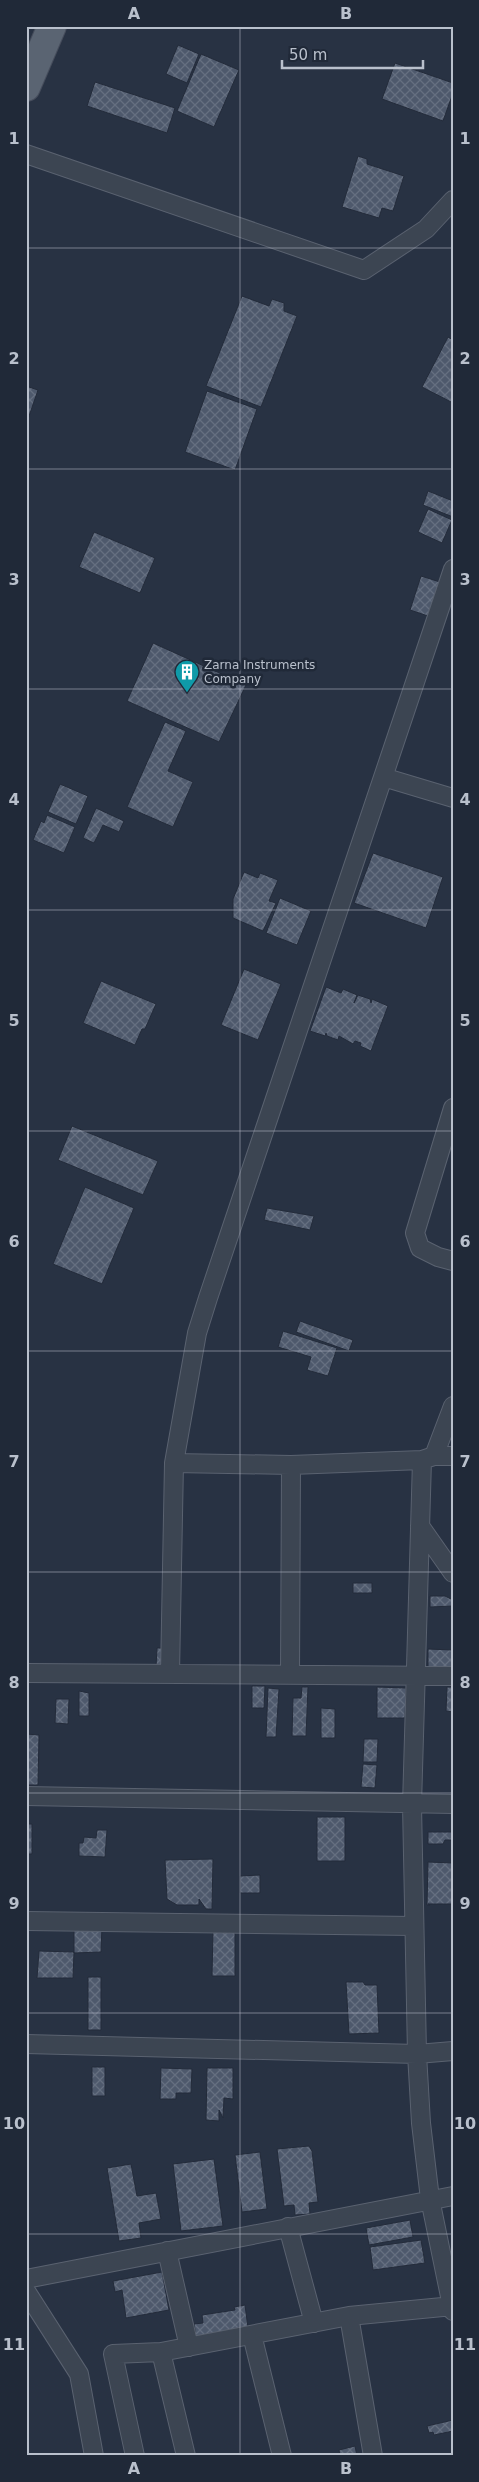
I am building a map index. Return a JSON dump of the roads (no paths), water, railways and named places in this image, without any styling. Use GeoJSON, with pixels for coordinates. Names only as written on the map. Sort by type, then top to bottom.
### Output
{"type":"FeatureCollection","features":[{"type":"Feature","properties":{"kind":"main road"},"geometry":{"type":"LineString","coordinates":[[26,87],[52,26]]}},
{"type":"Feature","properties":{"kind":"street"},"geometry":{"type":"LineString","coordinates":[[26,154],[364,270],[426,229],[453,200]]}},
{"type":"Feature","properties":{"kind":"street"},"geometry":{"type":"LineString","coordinates":[[170,1674],[174,1463],[197,1333],[453,569]]}},
{"type":"Feature","properties":{"kind":"street"},"geometry":{"type":"LineString","coordinates":[[383,777],[453,798]]}},
{"type":"Feature","properties":{"kind":"street"},"geometry":{"type":"LineString","coordinates":[[453,1108],[415,1233],[420,1248],[438,1257],[453,1261]]}},
{"type":"Feature","properties":{"kind":"street"},"geometry":{"type":"LineString","coordinates":[[135,2456],[113,2354],[161,2352],[348,2316],[452,2308],[430,2198],[421,2116],[417,2054],[412,1805],[420,1526],[428,1458],[453,1406]]}},
{"type":"Feature","properties":{"kind":"street"},"geometry":{"type":"LineString","coordinates":[[174,1463],[290,1464],[453,1456]]}},
{"type":"Feature","properties":{"kind":"street"},"geometry":{"type":"LineString","coordinates":[[290,1464],[290,1675]]}},
{"type":"Feature","properties":{"kind":"street"},"geometry":{"type":"LineString","coordinates":[[420,1526],[453,1573]]}},
{"type":"Feature","properties":{"kind":"street"},"geometry":{"type":"LineString","coordinates":[[26,1673],[453,1676]]}},
{"type":"Feature","properties":{"kind":"street"},"geometry":{"type":"LineString","coordinates":[[26,1796],[412,1805],[453,1804]]}},
{"type":"Feature","properties":{"kind":"street"},"geometry":{"type":"LineString","coordinates":[[26,1921],[414,1926]]}},
{"type":"Feature","properties":{"kind":"street"},"geometry":{"type":"LineString","coordinates":[[26,2044],[417,2054],[453,2051]]}},
{"type":"Feature","properties":{"kind":"street"},"geometry":{"type":"LineString","coordinates":[[26,2279],[430,2198],[453,2196]]}},
{"type":"Feature","properties":{"kind":"street"},"geometry":{"type":"LineString","coordinates":[[288,2227],[314,2322]]}},
{"type":"Feature","properties":{"kind":"street"},"geometry":{"type":"LineString","coordinates":[[167,2251],[189,2347]]}},
{"type":"Feature","properties":{"kind":"street"},"geometry":{"type":"LineString","coordinates":[[26,2291],[79,2374],[94,2456]]}},
{"type":"Feature","properties":{"kind":"street"},"geometry":{"type":"LineString","coordinates":[[348,2316],[373,2456]]}},
{"type":"Feature","properties":{"kind":"street"},"geometry":{"type":"LineString","coordinates":[[252,2335],[282,2456]]}},
{"type":"Feature","properties":{"kind":"street"},"geometry":{"type":"LineString","coordinates":[[161,2352],[186,2456]]}},
{"type":"Feature","properties":{"kind":"place","name":"Zarna Instruments Company"},"geometry":{"type":"Point","coordinates":[187,693]}}]}
